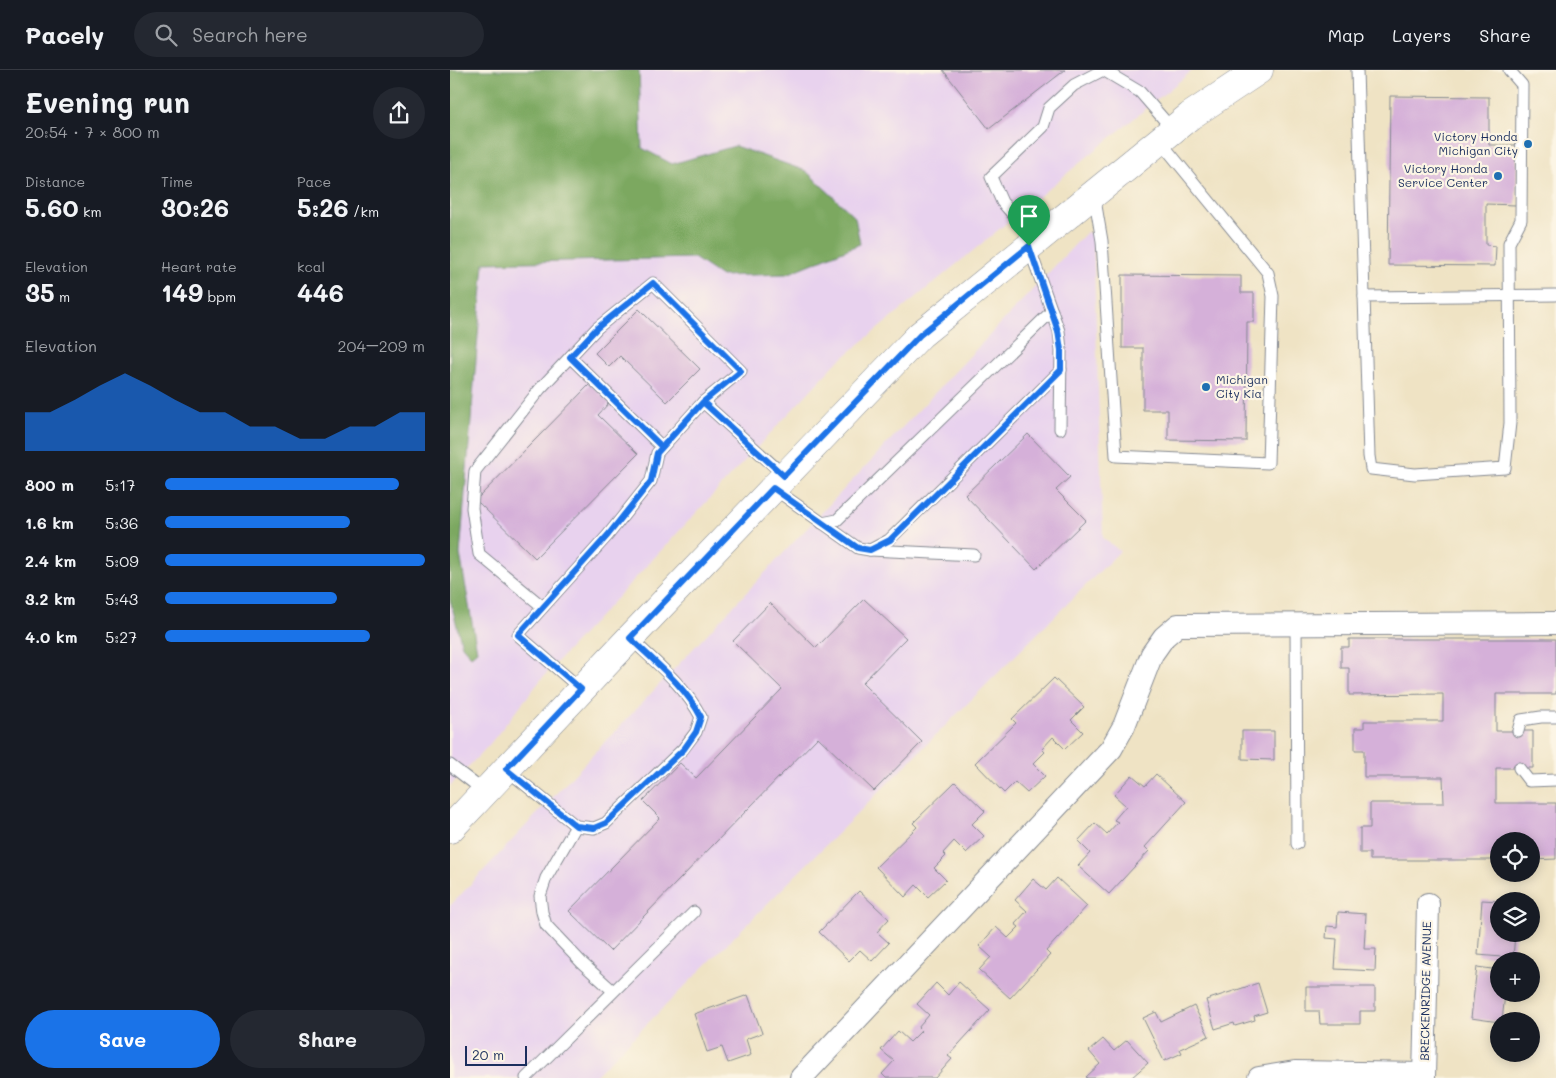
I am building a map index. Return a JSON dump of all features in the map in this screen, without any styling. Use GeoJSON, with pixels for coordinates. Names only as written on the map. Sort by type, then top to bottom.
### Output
{"type":"FeatureCollection","features":[{"type":"Feature","properties":{"kind":"main road"},"geometry":{"type":"LineString","coordinates":[[450,829],[581,689],[920,335],[1190,116],[1259,70]]}},
{"type":"Feature","properties":{"kind":"street"},"geometry":{"type":"LineString","coordinates":[[801,1078],[1111,749],[1124,726],[1152,654],[1164,637],[1178,625],[1556,623]]}},
{"type":"Feature","properties":{"kind":"street","name":"BRECKENRIDGE AVENUE"},"geometry":{"type":"LineString","coordinates":[[1424,1076],[1428,904]]}},
{"type":"Feature","properties":{"kind":"street"},"geometry":{"type":"LineString","coordinates":[[1259,1078],[1295,1072],[1424,1076]]}},
{"type":"Feature","properties":{"kind":"lane"},"geometry":{"type":"LineString","coordinates":[[1060,429],[1061,350],[1058,331],[1032,244],[1002,202],[991,177],[1043,127],[1050,108],[1074,85],[1104,70],[1140,92],[1166,136],[1268,273],[1273,296],[1268,463],[1116,456],[1102,241],[1094,194]]}},
{"type":"Feature","properties":{"kind":"lane"},"geometry":{"type":"LineString","coordinates":[[1357,70],[1369,456],[1371,469],[1415,474],[1505,468],[1510,423],[1509,243],[1521,220],[1522,85],[1509,70]]}},
{"type":"Feature","properties":{"kind":"lane"},"geometry":{"type":"LineString","coordinates":[[543,607],[479,554],[472,508],[476,471],[540,389],[597,328],[653,283],[741,371],[703,402],[662,447],[657,453],[651,481],[608,535],[518,635],[581,689]]}},
{"type":"Feature","properties":{"kind":"lane"},"geometry":{"type":"LineString","coordinates":[[1364,298],[1556,295]]}},
{"type":"Feature","properties":{"kind":"lane"},"geometry":{"type":"LineString","coordinates":[[822,523],[837,520],[1052,311]]}},
{"type":"Feature","properties":{"kind":"lane"},"geometry":{"type":"LineString","coordinates":[[570,357],[662,447]]}},
{"type":"Feature","properties":{"kind":"lane"},"geometry":{"type":"LineString","coordinates":[[870,550],[890,540],[1061,370]]}},
{"type":"Feature","properties":{"kind":"lane"},"geometry":{"type":"LineString","coordinates":[[703,402],[779,482],[822,523],[858,548],[974,554]]}},
{"type":"Feature","properties":{"kind":"lane"},"geometry":{"type":"LineString","coordinates":[[1296,624],[1298,844]]}},
{"type":"Feature","properties":{"kind":"lane"},"geometry":{"type":"LineString","coordinates":[[506,769],[576,826],[594,828],[606,823],[684,749],[696,732],[701,717],[694,703],[630,638]]}},
{"type":"Feature","properties":{"kind":"lane"},"geometry":{"type":"LineString","coordinates":[[1518,731],[1521,720],[1556,717]]}},
{"type":"Feature","properties":{"kind":"lane"},"geometry":{"type":"LineString","coordinates":[[450,765],[485,792]]}},
{"type":"Feature","properties":{"kind":"lane"},"geometry":{"type":"LineString","coordinates":[[1519,768],[1529,781],[1556,780]]}},
{"type":"Feature","properties":{"kind":"lane"},"geometry":{"type":"LineString","coordinates":[[576,826],[546,878],[540,896],[542,912],[546,925],[613,992]]}},
{"type":"Feature","properties":{"kind":"lane"},"geometry":{"type":"LineString","coordinates":[[526,1078],[694,912]]}},
{"type":"Feature","properties":{"kind":"shaded area"},"geometry":{"type":"Polygon","coordinates":[[[455,70],[1193,70],[835,364],[543,677],[489,745],[450,786],[450,204],[455,70]]]}},
{"type":"Feature","properties":{"kind":"shaded area"},"geometry":{"type":"Polygon","coordinates":[[[1087,232],[1093,235],[1103,538],[1120,551],[593,1078],[450,1078],[450,906],[1087,232]]]}},
{"type":"Feature","properties":{"kind":"green space"},"geometry":{"type":"Polygon","coordinates":[[[450,70],[639,70],[642,148],[672,164],[735,146],[806,171],[855,217],[860,244],[787,274],[721,276],[694,258],[484,263],[460,554],[477,651],[471,656],[462,646],[450,599],[450,70]]]}},
{"type":"Feature","properties":{"kind":"building"},"geometry":{"type":"Polygon","coordinates":[[[943,70],[1065,70],[989,129],[943,70]]]}},
{"type":"Feature","properties":{"kind":"building"},"geometry":{"type":"Polygon","coordinates":[[[1390,96],[1489,97],[1489,145],[1517,145],[1516,205],[1486,204],[1486,245],[1496,246],[1495,266],[1388,265],[1390,96]]]}},
{"type":"Feature","properties":{"kind":"building"},"geometry":{"type":"Polygon","coordinates":[[[1122,275],[1241,276],[1241,293],[1254,293],[1254,322],[1247,322],[1246,441],[1168,440],[1168,410],[1143,410],[1143,348],[1122,348],[1122,275]]]}},
{"type":"Feature","properties":{"kind":"building"},"geometry":{"type":"Polygon","coordinates":[[[639,309],[700,369],[667,402],[620,356],[609,367],[595,353],[639,309]]]}},
{"type":"Feature","properties":{"kind":"building"},"geometry":{"type":"Polygon","coordinates":[[[590,384],[609,403],[598,415],[638,454],[535,558],[476,500],[590,384]]]}},
{"type":"Feature","properties":{"kind":"building"},"geometry":{"type":"Polygon","coordinates":[[[1028,434],[1070,477],[1056,490],[1086,520],[1036,569],[965,495],[1028,434]]]}},
{"type":"Feature","properties":{"kind":"building"},"geometry":{"type":"Polygon","coordinates":[[[864,599],[906,638],[862,683],[922,742],[874,791],[818,737],[610,951],[569,911],[660,818],[643,801],[680,763],[696,778],[782,689],[733,641],[770,603],[816,648],[864,599]]]}},
{"type":"Feature","properties":{"kind":"building"},"geometry":{"type":"Polygon","coordinates":[[[1349,639],[1556,639],[1556,694],[1496,694],[1496,731],[1533,731],[1533,768],[1496,768],[1496,803],[1556,803],[1556,859],[1540,860],[1540,832],[1490,832],[1490,860],[1370,860],[1370,853],[1360,853],[1360,828],[1370,828],[1370,803],[1444,803],[1443,777],[1364,777],[1364,750],[1355,750],[1355,728],[1364,728],[1364,721],[1443,721],[1443,694],[1349,695],[1349,668],[1341,668],[1341,647],[1349,647],[1349,639]]]}},
{"type":"Feature","properties":{"kind":"building"},"geometry":{"type":"Polygon","coordinates":[[[1054,678],[1084,707],[1071,720],[1083,732],[1065,749],[1053,737],[1042,749],[1045,752],[1033,764],[1045,776],[1027,793],[1015,782],[1004,793],[975,763],[1016,723],[1012,719],[1054,678]]]}},
{"type":"Feature","properties":{"kind":"building"},"geometry":{"type":"Polygon","coordinates":[[[1242,731],[1274,731],[1274,760],[1242,759],[1242,731]]]}},
{"type":"Feature","properties":{"kind":"building"},"geometry":{"type":"Polygon","coordinates":[[[1156,774],[1186,802],[1145,847],[1149,851],[1109,894],[1078,866],[1090,853],[1078,841],[1095,823],[1107,834],[1118,822],[1114,820],[1126,806],[1114,795],[1132,775],[1145,786],[1156,774]]]}},
{"type":"Feature","properties":{"kind":"building"},"geometry":{"type":"Polygon","coordinates":[[[955,782],[985,811],[972,824],[984,836],[966,853],[954,841],[943,853],[946,856],[934,868],[946,880],[928,897],[916,885],[905,897],[876,867],[917,827],[913,823],[955,782]]]}},
{"type":"Feature","properties":{"kind":"building"},"geometry":{"type":"Polygon","coordinates":[[[1057,878],[1087,906],[1046,951],[1050,955],[1010,998],[979,970],[991,957],[979,946],[996,927],[1008,938],[1019,927],[1015,924],[1027,911],[1015,900],[1033,879],[1046,890],[1057,878]]]}},
{"type":"Feature","properties":{"kind":"building"},"geometry":{"type":"Polygon","coordinates":[[[859,891],[889,919],[877,932],[889,943],[872,961],[860,950],[849,961],[819,932],[859,891]]]}},
{"type":"Feature","properties":{"kind":"building"},"geometry":{"type":"Polygon","coordinates":[[[1482,900],[1490,900],[1490,942],[1514,942],[1514,952],[1490,952],[1490,956],[1478,955],[1482,900]]]}},
{"type":"Feature","properties":{"kind":"building"},"geometry":{"type":"Polygon","coordinates":[[[1338,912],[1366,914],[1364,949],[1376,949],[1375,971],[1335,969],[1337,939],[1326,938],[1327,926],[1337,927],[1338,912]]]}},
{"type":"Feature","properties":{"kind":"building"},"geometry":{"type":"Polygon","coordinates":[[[1477,967],[1490,969],[1490,1002],[1504,1002],[1503,1012],[1490,1012],[1490,1021],[1471,1018],[1477,967]]]}},
{"type":"Feature","properties":{"kind":"building"},"geometry":{"type":"Polygon","coordinates":[[[959,982],[990,1010],[948,1056],[952,1059],[935,1078],[886,1078],[882,1074],[894,1061],[881,1050],[898,1031],[910,1042],[921,1031],[918,1028],[929,1015],[917,1004],[936,983],[948,995],[959,982]]]}},
{"type":"Feature","properties":{"kind":"building"},"geometry":{"type":"Polygon","coordinates":[[[1258,983],[1267,1012],[1254,1016],[1255,1020],[1235,1026],[1234,1023],[1215,1029],[1206,1000],[1258,983]]]}},
{"type":"Feature","properties":{"kind":"building"},"geometry":{"type":"Polygon","coordinates":[[[1306,987],[1375,987],[1375,1011],[1360,1011],[1360,1024],[1320,1024],[1319,1011],[1306,1011],[1306,987]]]}},
{"type":"Feature","properties":{"kind":"building"},"geometry":{"type":"Polygon","coordinates":[[[748,995],[762,1033],[746,1039],[751,1055],[728,1063],[722,1047],[707,1052],[694,1014],[748,995]]]}},
{"type":"Feature","properties":{"kind":"building"},"geometry":{"type":"Polygon","coordinates":[[[1194,1006],[1209,1036],[1180,1049],[1182,1053],[1164,1061],[1143,1018],[1156,1012],[1161,1022],[1194,1006]]]}},
{"type":"Feature","properties":{"kind":"building"},"geometry":{"type":"Polygon","coordinates":[[[1103,1039],[1114,1051],[1127,1040],[1148,1063],[1131,1078],[1087,1078],[1100,1064],[1089,1051],[1103,1039]]]}},
{"type":"Feature","properties":{"kind":"place","name":"Victory Honda Michigan City"},"geometry":{"type":"Point","coordinates":[1528,144]}},
{"type":"Feature","properties":{"kind":"place","name":"Victory Honda Service Center"},"geometry":{"type":"Point","coordinates":[1498,176]}},
{"type":"Feature","properties":{"kind":"place","name":"Michigan City Kia"},"geometry":{"type":"Point","coordinates":[1206,387]}},
{"type":"Feature","properties":{"kind":"route"},"geometry":{"type":"LineString","coordinates":[[1029,246],[920,335],[784,476],[703,402],[662,447],[570,357],[597,328],[653,283],[741,371],[703,402],[657,453],[651,481],[608,535],[518,635],[581,689],[506,769],[576,826],[594,828],[606,823],[671,762],[684,749],[696,732],[701,717],[694,703],[630,638],[773,488],[858,548],[870,550],[890,540],[1061,370],[1061,350],[1058,331],[1029,246]]}}]}
